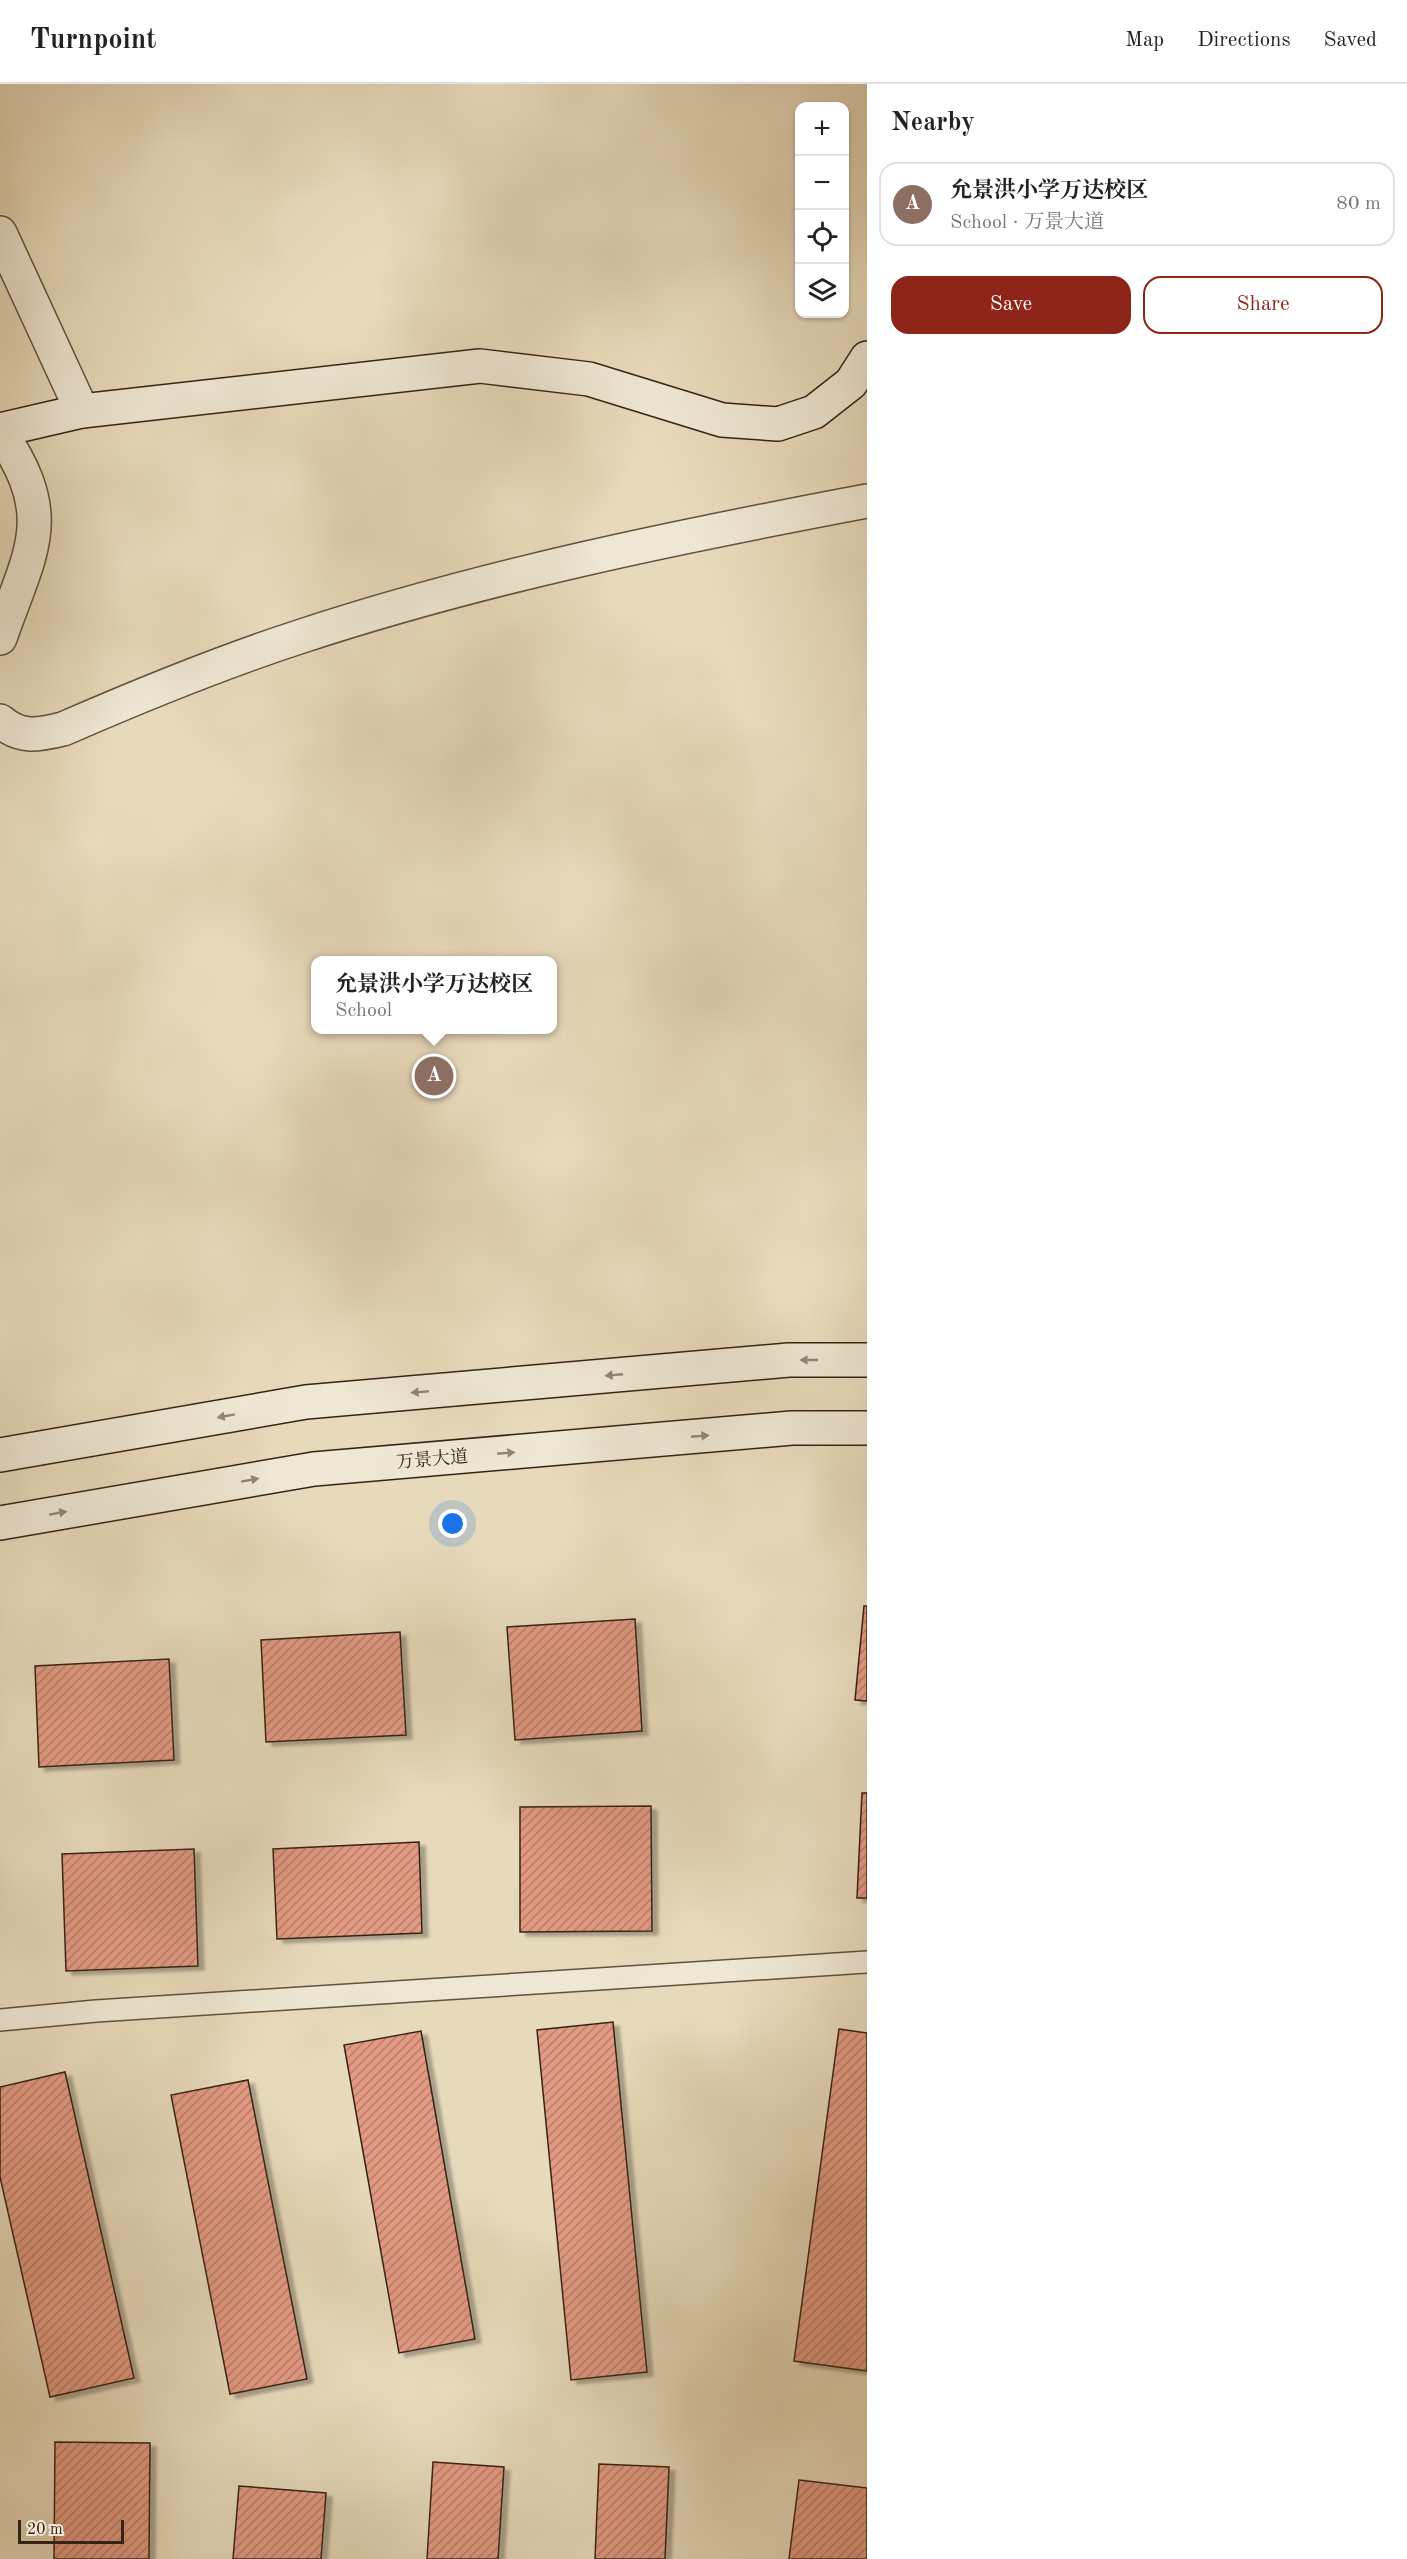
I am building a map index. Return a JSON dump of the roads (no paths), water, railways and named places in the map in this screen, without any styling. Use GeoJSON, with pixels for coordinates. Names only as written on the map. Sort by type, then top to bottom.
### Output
{"type":"FeatureCollection","features":[{"type":"Feature","properties":{"kind":"main road"},"geometry":{"type":"LineString","coordinates":[[0,233],[82,411]]}},
{"type":"Feature","properties":{"kind":"main road"},"geometry":{"type":"LineString","coordinates":[[0,638],[29,562],[35,531],[30,490],[22,469],[0,431],[82,411],[480,366],[589,379],[722,420],[778,424],[814,412],[851,383],[867,358]]}},
{"type":"Feature","properties":{"kind":"main road"},"geometry":{"type":"LineString","coordinates":[[0,721],[11,730],[25,735],[43,734],[63,729],[180,679],[300,637],[429,598],[572,562],[728,527],[867,501]]}},
{"type":"Feature","properties":{"kind":"main road"},"geometry":{"type":"LineString","coordinates":[[0,1455],[306,1402],[789,1360],[867,1360]]}},
{"type":"Feature","properties":{"kind":"main road","name":"万景大道"},"geometry":{"type":"LineString","coordinates":[[0,1523],[314,1469],[792,1428],[867,1428]]}},
{"type":"Feature","properties":{"kind":"lane"},"geometry":{"type":"LineString","coordinates":[[0,2020],[108,2010],[867,1962]]}},
{"type":"Feature","properties":{"kind":"place","name":"允景洪小学万达校区"},"geometry":{"type":"Point","coordinates":[434,1076]}}]}
